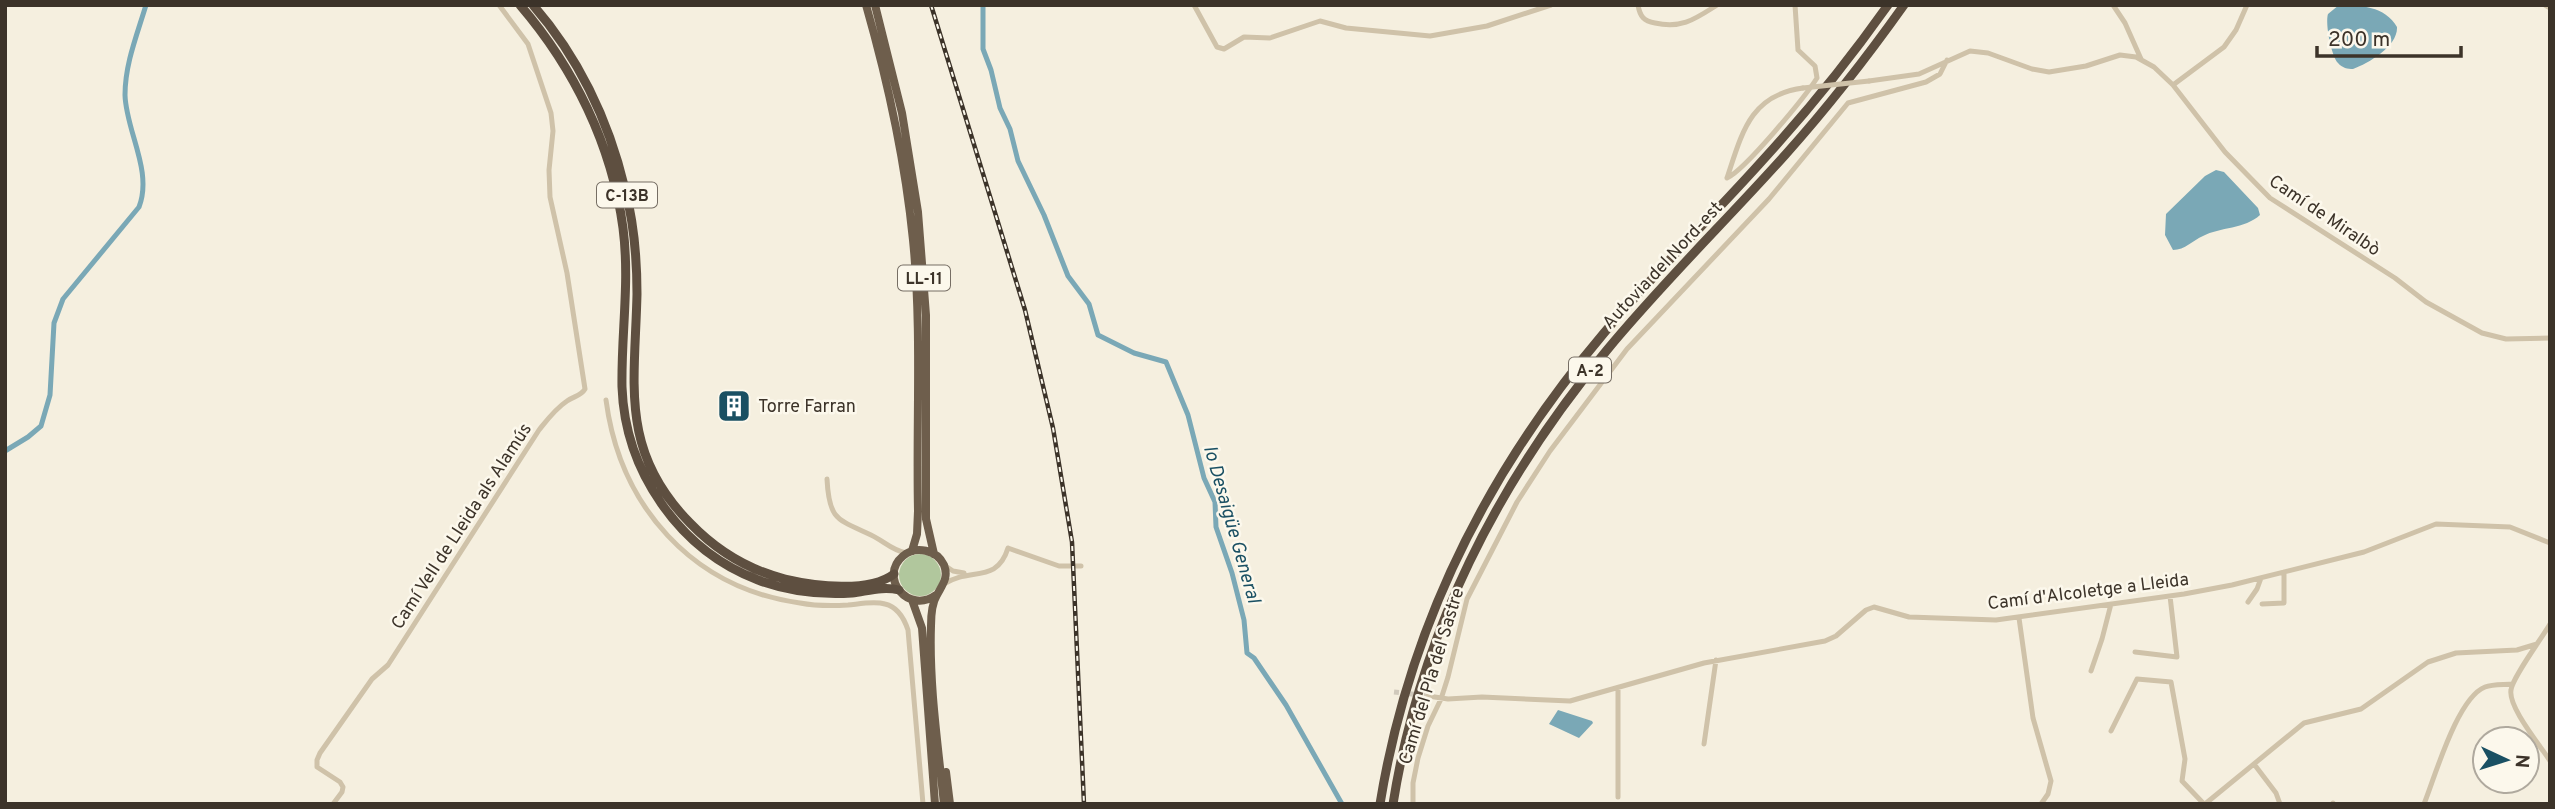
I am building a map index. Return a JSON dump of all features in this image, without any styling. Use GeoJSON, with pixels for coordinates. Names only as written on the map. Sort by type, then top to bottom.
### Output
{"type":"FeatureCollection","features":[{"type":"Feature","properties":{"kind":"highway","name":"C-13B"},"geometry":{"type":"LineString","coordinates":[[520,5],[552,46],[576,86],[598,134],[612,176],[623,230],[626,263],[622,381],[625,416],[637,458],[657,498],[673,520],[699,545],[729,566],[759,581],[783,588],[823,593],[851,593],[886,588],[899,590]]}},
{"type":"Feature","properties":{"kind":"highway","name":"C-13B"},"geometry":{"type":"LineString","coordinates":[[533,5],[559,39],[586,84],[606,127],[622,175],[630,212],[636,270],[632,375],[634,408],[644,449],[664,491],[686,519],[711,542],[767,573],[809,584],[836,586],[879,582],[895,569]]}},
{"type":"Feature","properties":{"kind":"highway","name":"LL-11"},"geometry":{"type":"LineString","coordinates":[[866,5],[898,135],[913,242],[918,331],[917,534],[909,552],[895,569]]}},
{"type":"Feature","properties":{"kind":"highway","name":"LL-11"},"geometry":{"type":"LineString","coordinates":[[874,5],[906,135],[922,242],[926,315],[926,520],[934,554]]}},
{"type":"Feature","properties":{"kind":"highway","name":"Autovia del Nord-est"},"geometry":{"type":"LineString","coordinates":[[1380,804],[1404,697],[1431,616],[1471,527],[1513,455],[1599,338],[1793,127],[1888,5]]}},
{"type":"Feature","properties":{"kind":"highway","name":"Autovia del Nord-est"},"geometry":{"type":"LineString","coordinates":[[1393,804],[1409,727],[1445,615],[1481,536],[1529,454],[1577,386],[1608,348],[1811,125],[1863,62],[1904,5]]}},
{"type":"Feature","properties":{"kind":"highway"},"geometry":{"type":"LineString","coordinates":[[909,552],[921,550],[934,554],[945,570],[944,584],[936,595],[931,622],[932,668],[944,804]]}},
{"type":"Feature","properties":{"kind":"highway"},"geometry":{"type":"LineString","coordinates":[[895,569],[899,590],[912,600],[922,623],[935,804]]}},
{"type":"Feature","properties":{"kind":"highway"},"geometry":{"type":"LineString","coordinates":[[912,600],[923,601],[936,595]]}},
{"type":"Feature","properties":{"kind":"highway"},"geometry":{"type":"LineString","coordinates":[[932,668],[937,682],[950,804]]}},
{"type":"Feature","properties":{"kind":"street","name":"Camí Vell de Lleida als Alamús"},"geometry":{"type":"LineString","coordinates":[[333,804],[343,787],[340,782],[317,767],[320,753],[372,679],[388,665],[533,438],[555,410],[571,398],[582,394],[585,389],[567,272],[550,197],[549,170],[553,131],[551,113],[528,44],[499,5]]}},
{"type":"Feature","properties":{"kind":"street"},"geometry":{"type":"LineString","coordinates":[[1194,5],[1217,47],[1224,49],[1244,37],[1270,38],[1320,20],[1346,28],[1430,36],[1487,26],[1551,5]]}},
{"type":"Feature","properties":{"kind":"street"},"geometry":{"type":"LineString","coordinates":[[1638,5],[1640,15],[1645,20],[1671,26],[1687,23],[1717,5]]}},
{"type":"Feature","properties":{"kind":"street"},"geometry":{"type":"LineString","coordinates":[[1794,5],[1798,50],[1815,66],[1817,78],[1752,156],[1737,173],[1727,178],[1749,122],[1758,107],[1782,92],[1803,88],[1869,81],[1919,74],[1963,52],[1976,51],[2032,69],[2052,72],[2086,66],[2120,55],[2141,59]]}},
{"type":"Feature","properties":{"kind":"street","name":"Camí de Miralbò"},"geometry":{"type":"LineString","coordinates":[[2113,5],[2125,23],[2141,59],[2173,85],[2225,152],[2270,198],[2395,278],[2426,302],[2479,331],[2506,339],[2550,338]]}},
{"type":"Feature","properties":{"kind":"street"},"geometry":{"type":"LineString","coordinates":[[2173,85],[2224,47],[2234,34],[2247,5]]}},
{"type":"Feature","properties":{"kind":"street"},"geometry":{"type":"LineString","coordinates":[[2545,5],[2550,8]]}},
{"type":"Feature","properties":{"kind":"street","name":"Camí del Pla del Sastre"},"geometry":{"type":"LineString","coordinates":[[1413,804],[1413,783],[1420,750],[1441,699],[1465,605],[1496,541],[1538,468],[1627,349],[1776,192],[1848,103],[1926,82],[1940,74],[1947,61]]}},
{"type":"Feature","properties":{"kind":"street"},"geometry":{"type":"LineString","coordinates":[[606,400],[612,436],[632,488],[657,525],[675,544],[702,565],[748,590],[773,598],[821,606],[880,603],[893,607],[904,618],[908,630],[923,804]]}},
{"type":"Feature","properties":{"kind":"street"},"geometry":{"type":"LineString","coordinates":[[827,479],[829,504],[834,515],[847,525],[874,536],[890,548],[909,552]]}},
{"type":"Feature","properties":{"kind":"street","name":"Camí d'Alcoletge a Lleida"},"geometry":{"type":"LineString","coordinates":[[1427,696],[1441,699],[1482,697],[1570,701],[1716,660],[1825,641],[1836,636],[1866,610],[1877,607],[1913,617],[1991,620],[2170,596],[2261,578],[2364,552],[2436,524],[2510,527],[2550,543]]}},
{"type":"Feature","properties":{"kind":"street"},"geometry":{"type":"LineString","coordinates":[[890,548],[895,569]]}},
{"type":"Feature","properties":{"kind":"street"},"geometry":{"type":"LineString","coordinates":[[944,584],[967,574],[993,570],[1002,564],[1008,548],[1059,566],[1081,566]]}},
{"type":"Feature","properties":{"kind":"street"},"geometry":{"type":"LineString","coordinates":[[941,561],[950,570],[967,574]]}},
{"type":"Feature","properties":{"kind":"street"},"geometry":{"type":"LineString","coordinates":[[2262,604],[2284,603],[2284,572]]}},
{"type":"Feature","properties":{"kind":"street"},"geometry":{"type":"LineString","coordinates":[[2248,602],[2261,578]]}},
{"type":"Feature","properties":{"kind":"street"},"geometry":{"type":"LineString","coordinates":[[2135,652],[2177,657],[2170,596]]}},
{"type":"Feature","properties":{"kind":"street"},"geometry":{"type":"LineString","coordinates":[[2091,671],[2110,604]]}},
{"type":"Feature","properties":{"kind":"street"},"geometry":{"type":"LineString","coordinates":[[2019,618],[2033,718],[2051,781],[2048,794],[2041,804]]}},
{"type":"Feature","properties":{"kind":"street"},"geometry":{"type":"LineString","coordinates":[[2550,624],[2512,684],[2512,701],[2550,761]]}},
{"type":"Feature","properties":{"kind":"street"},"geometry":{"type":"LineString","coordinates":[[2111,731],[2137,679],[2171,682],[2185,759],[2181,779],[2205,804],[2304,723],[2365,707],[2419,667],[2433,660],[2459,653],[2526,649],[2537,644]]}},
{"type":"Feature","properties":{"kind":"street"},"geometry":{"type":"LineString","coordinates":[[1704,744],[1716,660]]}},
{"type":"Feature","properties":{"kind":"street"},"geometry":{"type":"LineString","coordinates":[[2424,804],[2449,737],[2468,702],[2484,688],[2512,684]]}},
{"type":"Feature","properties":{"kind":"street"},"geometry":{"type":"LineString","coordinates":[[1618,688],[1618,797]]}},
{"type":"Feature","properties":{"kind":"street"},"geometry":{"type":"LineString","coordinates":[[2254,764],[2280,804]]}},
{"type":"Feature","properties":{"kind":"green space"},"geometry":{"type":"Polygon","coordinates":[[[920,554],[935,560],[941,575],[935,590],[920,596],[905,590],[899,575],[905,560],[920,554]]]}},
{"type":"Feature","properties":{"kind":"water"},"geometry":{"type":"Polygon","coordinates":[[[2339,5],[2363,6],[2379,11],[2397,27],[2388,47],[2367,63],[2353,69],[2338,63],[2329,39],[2328,14],[2339,5]]]}},
{"type":"Feature","properties":{"kind":"water"},"geometry":{"type":"Polygon","coordinates":[[[2216,170],[2224,172],[2258,208],[2260,215],[2247,223],[2210,233],[2173,250],[2165,235],[2166,214],[2205,176],[2216,170]]]}},
{"type":"Feature","properties":{"kind":"water"},"geometry":{"type":"Polygon","coordinates":[[[1558,710],[1593,723],[1579,738],[1549,724],[1558,710]]]}},
{"type":"Feature","properties":{"kind":"waterway"},"geometry":{"type":"LineString","coordinates":[[5,451],[41,426],[50,395],[54,323],[63,299],[139,207],[143,179],[125,95],[129,61],[146,5]]}},
{"type":"Feature","properties":{"kind":"waterway","name":"lo Desaigüe General"},"geometry":{"type":"LineString","coordinates":[[983,5],[983,49],[1000,108],[1010,129],[1018,161],[1044,215],[1068,276],[1089,304],[1098,335],[1134,353],[1166,362],[1188,415],[1204,478],[1215,502],[1216,527],[1244,620],[1247,653],[1254,658],[1286,705],[1342,804]]}},
{"type":"Feature","properties":{"kind":"tunnel"},"geometry":{"type":"LineString","coordinates":[[1394,692],[1428,696]]}},
{"type":"Feature","properties":{"kind":"railway"},"geometry":{"type":"LineString","coordinates":[[931,5],[1025,310],[1053,428],[1072,542],[1084,804]]}},
{"type":"Feature","properties":{"kind":"place","name":"Torre Farran"},"geometry":{"type":"Point","coordinates":[734,406]}}]}
